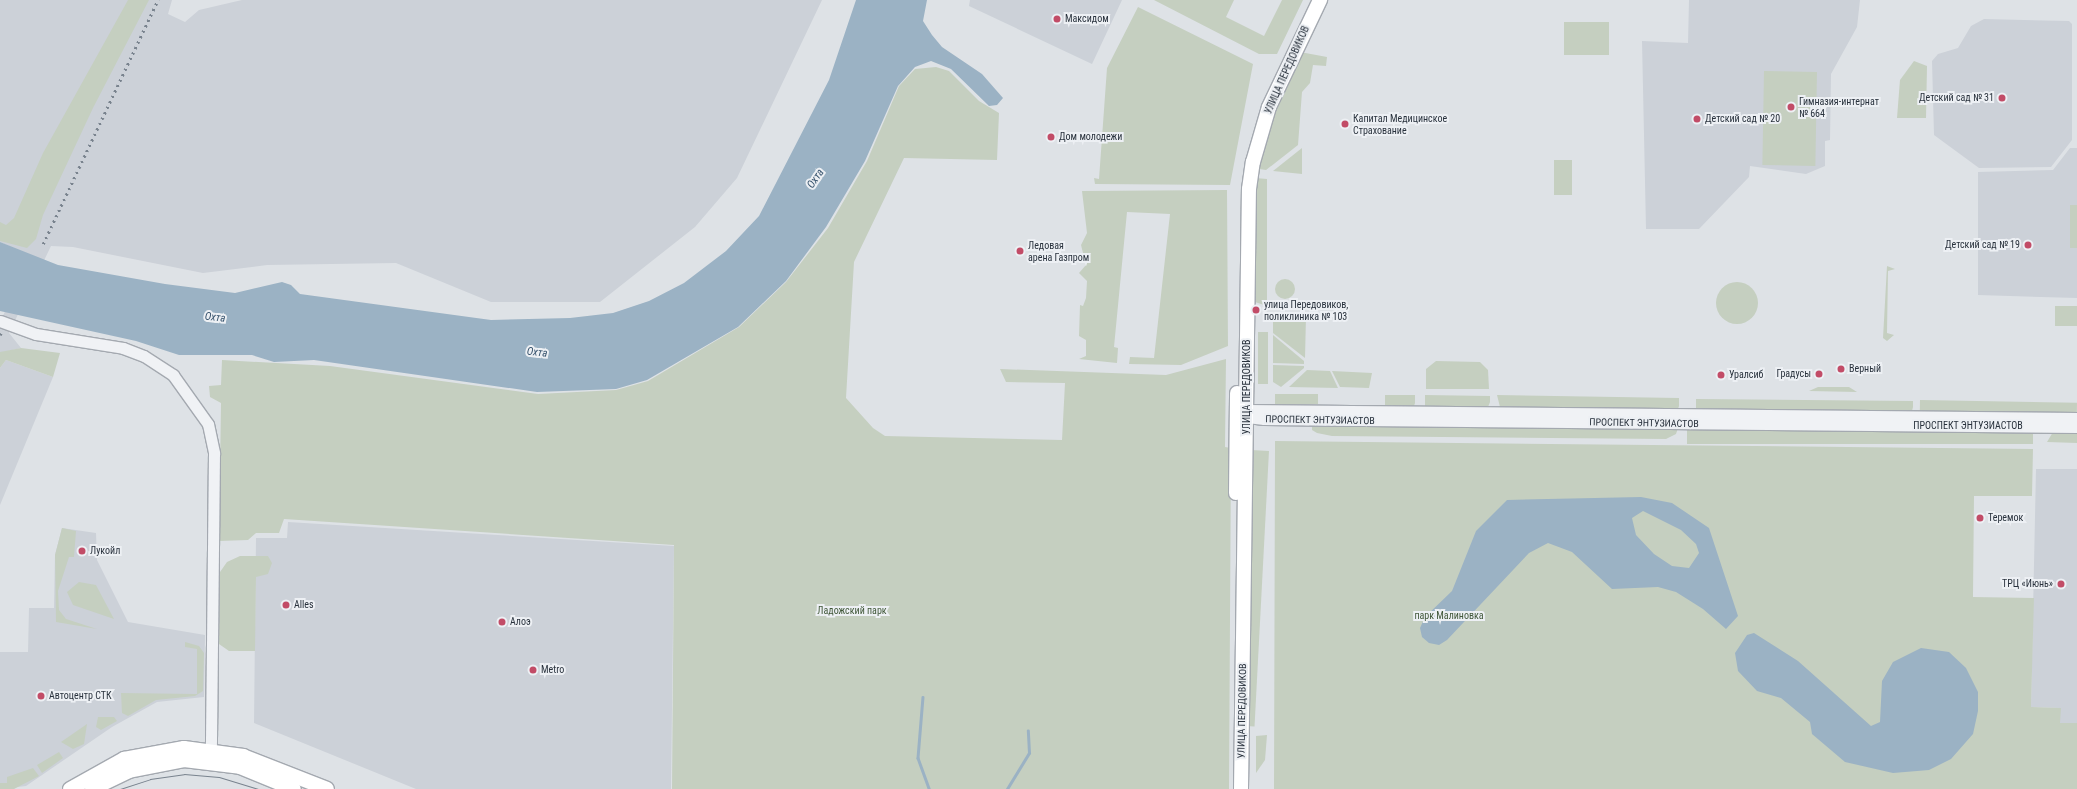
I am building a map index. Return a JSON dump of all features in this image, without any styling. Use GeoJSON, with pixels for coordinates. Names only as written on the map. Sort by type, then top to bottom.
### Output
{"type":"FeatureCollection","features":[{"type":"Feature","properties":{"kind":"main road","name":"УЛИЦА ПЕРЕДОВИКОВ"},"geometry":{"type":"LineString","coordinates":[[1241,789],[1243,414],[1240,192],[1244,160],[1260,104],[1309,0]]}},
{"type":"Feature","properties":{"kind":"main road","name":"УЛИЦА ПЕРЕДОВИКОВ"},"geometry":{"type":"LineString","coordinates":[[1232,789],[1249,189],[1253,162],[1269,107],[1320,0]]}},
{"type":"Feature","properties":{"kind":"main road"},"geometry":{"type":"LineString","coordinates":[[70,789],[106,767],[144,753],[184,748],[211,749],[256,760],[327,789]]}},
{"type":"Feature","properties":{"kind":"main road"},"geometry":{"type":"LineString","coordinates":[[92,789],[129,771],[184,760],[240,768],[294,789]]}},
{"type":"Feature","properties":{"kind":"street"},"geometry":{"type":"LineString","coordinates":[[0,322],[36,334],[123,348],[144,356],[173,375],[208,424],[214,461],[211,749]]}},
{"type":"Feature","properties":{"kind":"street","name":"ПРОСПЕКТ ЭНТУЗИАСТОВ"},"geometry":{"type":"LineString","coordinates":[[1243,414],[2077,418]]}},
{"type":"Feature","properties":{"kind":"street","name":"ПРОСПЕКТ ЭНТУЗИАСТОВ"},"geometry":{"type":"LineString","coordinates":[[1243,414],[2077,427]]}},
{"type":"Feature","properties":{"kind":"shaded area"},"geometry":{"type":"Polygon","coordinates":[[[0,0],[172,0],[168,14],[185,22],[199,10],[242,0],[822,0],[737,178],[695,227],[600,302],[491,302],[396,263],[267,265],[203,273],[73,247],[51,246],[9,333],[21,348],[0,353],[0,323],[29,255],[0,242],[0,0]]]}},
{"type":"Feature","properties":{"kind":"shaded area","name":"Максидом"},"geometry":{"type":"Polygon","coordinates":[[[970,0],[1122,0],[1092,64],[969,6],[970,0]]]}},
{"type":"Feature","properties":{"kind":"shaded area"},"geometry":{"type":"Polygon","coordinates":[[[1689,0],[1860,0],[1857,27],[1831,74],[1830,140],[1825,141],[1825,166],[1806,174],[1750,166],[1749,177],[1699,229],[1646,229],[1642,41],[1688,43],[1689,0]]]}},
{"type":"Feature","properties":{"kind":"shaded area","name":"Детский сад № 31"},"geometry":{"type":"Polygon","coordinates":[[[1984,19],[2069,21],[2072,24],[2072,140],[2051,167],[1979,168],[1934,135],[1932,61],[1938,54],[1958,48],[1971,26],[1984,19]]]}},
{"type":"Feature","properties":{"kind":"shaded area","name":"Детский сад № 19"},"geometry":{"type":"Polygon","coordinates":[[[2070,148],[2077,148],[2077,298],[1978,295],[1978,172],[2053,170],[2070,148]]]}},
{"type":"Feature","properties":{"kind":"shaded area"},"geometry":{"type":"Polygon","coordinates":[[[6,360],[53,377],[0,505],[0,368],[6,360]]]}},
{"type":"Feature","properties":{"kind":"shaded area"},"geometry":{"type":"Polygon","coordinates":[[[2036,469],[2077,469],[2077,723],[2060,723],[2060,708],[2031,707],[2036,469]]]}},
{"type":"Feature","properties":{"kind":"shaded area"},"geometry":{"type":"Polygon","coordinates":[[[288,522],[674,546],[671,789],[416,789],[254,723],[256,538],[287,538],[288,522]]]}},
{"type":"Feature","properties":{"kind":"shaded area"},"geometry":{"type":"Polygon","coordinates":[[[62,528],[96,533],[97,560],[128,622],[205,635],[204,697],[157,702],[112,727],[26,786],[0,789],[0,652],[28,652],[29,608],[54,608],[55,555],[62,528]]]}},
{"type":"Feature","properties":{"kind":"green space"},"geometry":{"type":"Polygon","coordinates":[[[128,0],[149,0],[93,108],[43,215],[36,239],[27,248],[0,241],[0,222],[6,225],[14,218],[43,153],[128,0]]]}},
{"type":"Feature","properties":{"kind":"green space"},"geometry":{"type":"Polygon","coordinates":[[[1154,0],[1234,0],[1226,17],[1264,36],[1282,0],[1303,0],[1277,54],[1259,54],[1154,0]]]}},
{"type":"Feature","properties":{"kind":"green space"},"geometry":{"type":"Polygon","coordinates":[[[1138,7],[1253,64],[1230,185],[1095,184],[1094,178],[1099,179],[1107,68],[1138,7]]]}},
{"type":"Feature","properties":{"kind":"green space"},"geometry":{"type":"Polygon","coordinates":[[[1564,22],[1609,22],[1609,55],[1564,55],[1564,22]]]}},
{"type":"Feature","properties":{"kind":"green space"},"geometry":{"type":"Polygon","coordinates":[[[1300,52],[1327,57],[1326,66],[1313,65],[1310,83],[1302,92],[1298,145],[1266,170],[1259,169],[1264,134],[1300,52]]]}},
{"type":"Feature","properties":{"kind":"green space"},"geometry":{"type":"Polygon","coordinates":[[[1914,61],[1927,66],[1926,118],[1897,118],[1900,80],[1914,61]]]}},
{"type":"Feature","properties":{"kind":"green space","name":"Ладожский парк"},"geometry":{"type":"Polygon","coordinates":[[[936,67],[949,71],[979,101],[999,113],[997,160],[904,158],[854,262],[846,398],[873,428],[885,436],[1062,440],[1065,383],[1006,382],[1000,369],[1166,375],[1226,359],[1225,447],[1231,448],[1229,789],[672,789],[674,545],[284,519],[279,533],[256,533],[248,540],[219,541],[221,403],[210,397],[209,386],[221,385],[222,360],[330,366],[538,394],[616,390],[648,381],[739,327],[786,282],[828,228],[867,161],[899,86],[915,69],[936,67]]]}},
{"type":"Feature","properties":{"kind":"green space"},"geometry":{"type":"Polygon","coordinates":[[[1764,71],[1817,72],[1815,166],[1762,165],[1764,71]]]}},
{"type":"Feature","properties":{"kind":"green space"},"geometry":{"type":"Polygon","coordinates":[[[1302,148],[1302,174],[1273,171],[1302,148]]]}},
{"type":"Feature","properties":{"kind":"green space"},"geometry":{"type":"Polygon","coordinates":[[[1554,160],[1572,160],[1572,195],[1554,195],[1554,160]]]}},
{"type":"Feature","properties":{"kind":"green space"},"geometry":{"type":"Polygon","coordinates":[[[1255,178],[1267,179],[1267,306],[1252,301],[1255,178]]]}},
{"type":"Feature","properties":{"kind":"green space"},"geometry":{"type":"Polygon","coordinates":[[[1227,190],[1228,346],[1181,365],[1129,364],[1130,357],[1154,358],[1170,214],[1127,212],[1114,347],[1118,348],[1117,363],[1079,359],[1086,356],[1086,340],[1079,336],[1080,305],[1083,306],[1086,298],[1087,281],[1079,273],[1086,265],[1081,245],[1087,233],[1082,191],[1227,190]]]}},
{"type":"Feature","properties":{"kind":"green space"},"geometry":{"type":"Polygon","coordinates":[[[2070,205],[2077,205],[2077,248],[2070,248],[2070,205]]]}},
{"type":"Feature","properties":{"kind":"green space"},"geometry":{"type":"Polygon","coordinates":[[[1887,266],[1895,269],[1888,271],[1887,333],[1894,335],[1887,341],[1883,338],[1887,266]]]}},
{"type":"Feature","properties":{"kind":"green space"},"geometry":{"type":"Polygon","coordinates":[[[1285,279],[1292,282],[1295,289],[1292,296],[1285,299],[1278,296],[1275,289],[1278,282],[1285,279]]]}},
{"type":"Feature","properties":{"kind":"green space"},"geometry":{"type":"Polygon","coordinates":[[[1733,282],[1741,282],[1752,288],[1758,299],[1758,307],[1752,318],[1741,324],[1733,324],[1722,318],[1716,307],[1716,299],[1722,288],[1733,282]]]}},
{"type":"Feature","properties":{"kind":"green space"},"geometry":{"type":"Polygon","coordinates":[[[2055,306],[2077,306],[2077,326],[2055,326],[2055,306]]]}},
{"type":"Feature","properties":{"kind":"green space"},"geometry":{"type":"Polygon","coordinates":[[[1278,314],[1306,316],[1305,358],[1273,333],[1273,320],[1278,314]]]}},
{"type":"Feature","properties":{"kind":"green space"},"geometry":{"type":"Polygon","coordinates":[[[1258,332],[1268,332],[1268,384],[1258,384],[1258,332]]]}},
{"type":"Feature","properties":{"kind":"green space"},"geometry":{"type":"Polygon","coordinates":[[[1273,335],[1304,361],[1304,364],[1273,363],[1273,335]]]}},
{"type":"Feature","properties":{"kind":"green space"},"geometry":{"type":"Polygon","coordinates":[[[21,348],[60,353],[53,377],[6,360],[0,368],[0,352],[21,348]]]}},
{"type":"Feature","properties":{"kind":"green space"},"geometry":{"type":"Polygon","coordinates":[[[1436,361],[1480,362],[1488,370],[1489,389],[1426,389],[1426,369],[1436,361]]]}},
{"type":"Feature","properties":{"kind":"green space"},"geometry":{"type":"Polygon","coordinates":[[[1273,365],[1304,366],[1304,368],[1281,387],[1273,382],[1273,365]]]}},
{"type":"Feature","properties":{"kind":"green space"},"geometry":{"type":"Polygon","coordinates":[[[1307,370],[1330,371],[1338,388],[1289,387],[1307,370]]]}},
{"type":"Feature","properties":{"kind":"green space"},"geometry":{"type":"Polygon","coordinates":[[[1332,371],[1372,373],[1369,388],[1340,387],[1332,371]]]}},
{"type":"Feature","properties":{"kind":"green space"},"geometry":{"type":"Polygon","coordinates":[[[1818,387],[1849,387],[1857,392],[1809,391],[1818,387]]]}},
{"type":"Feature","properties":{"kind":"green space"},"geometry":{"type":"Polygon","coordinates":[[[1275,394],[1318,394],[1318,404],[1275,404],[1275,394]]]}},
{"type":"Feature","properties":{"kind":"green space"},"geometry":{"type":"Polygon","coordinates":[[[1385,395],[1415,395],[1415,403],[1414,406],[1385,405],[1385,395]]]}},
{"type":"Feature","properties":{"kind":"green space"},"geometry":{"type":"Polygon","coordinates":[[[1425,395],[1490,396],[1490,402],[1488,407],[1425,406],[1425,395]]]}},
{"type":"Feature","properties":{"kind":"green space"},"geometry":{"type":"Polygon","coordinates":[[[1497,395],[1679,398],[1679,406],[1678,409],[1500,407],[1497,395]]]}},
{"type":"Feature","properties":{"kind":"green space"},"geometry":{"type":"Polygon","coordinates":[[[1696,399],[1913,401],[1913,407],[1912,411],[1696,409],[1696,399]]]}},
{"type":"Feature","properties":{"kind":"green space"},"geometry":{"type":"Polygon","coordinates":[[[1920,400],[2077,403],[2077,414],[1920,411],[1920,400]]]}},
{"type":"Feature","properties":{"kind":"green space"},"geometry":{"type":"Polygon","coordinates":[[[1312,425],[1678,428],[1676,434],[1666,439],[1332,436],[1317,433],[1312,430],[1312,425]]]}},
{"type":"Feature","properties":{"kind":"green space"},"geometry":{"type":"Polygon","coordinates":[[[1687,429],[2033,429],[2033,444],[1687,444],[1687,429]]]}},
{"type":"Feature","properties":{"kind":"green space"},"geometry":{"type":"Polygon","coordinates":[[[2053,432],[2077,432],[2077,443],[2047,442],[2053,432]]]}},
{"type":"Feature","properties":{"kind":"green space","name":"парк Малиновка"},"geometry":{"type":"Polygon","coordinates":[[[1275,441],[2033,449],[2032,496],[1974,496],[1973,597],[2034,598],[2031,707],[2061,708],[2060,723],[2077,723],[2077,789],[1274,789],[1275,441]]]}},
{"type":"Feature","properties":{"kind":"green space"},"geometry":{"type":"Polygon","coordinates":[[[1251,450],[1269,451],[1255,727],[1237,726],[1251,450]]]}},
{"type":"Feature","properties":{"kind":"green space"},"geometry":{"type":"Polygon","coordinates":[[[62,528],[76,531],[74,557],[69,557],[58,591],[59,610],[66,619],[97,629],[56,622],[55,555],[62,528]]]}},
{"type":"Feature","properties":{"kind":"green space"},"geometry":{"type":"Polygon","coordinates":[[[240,556],[268,556],[272,563],[268,574],[256,577],[255,651],[229,651],[219,644],[220,572],[227,562],[240,556]]]}},
{"type":"Feature","properties":{"kind":"green space"},"geometry":{"type":"Polygon","coordinates":[[[79,582],[96,585],[114,619],[73,605],[67,592],[79,582]]]}},
{"type":"Feature","properties":{"kind":"green space"},"geometry":{"type":"Polygon","coordinates":[[[185,642],[199,646],[204,653],[203,691],[195,696],[156,700],[128,716],[122,713],[121,693],[197,694],[197,649],[185,647],[185,642]]]}},
{"type":"Feature","properties":{"kind":"green space"},"geometry":{"type":"Polygon","coordinates":[[[98,717],[114,717],[117,721],[101,730],[96,727],[98,717]]]}},
{"type":"Feature","properties":{"kind":"green space"},"geometry":{"type":"Polygon","coordinates":[[[87,724],[84,744],[73,749],[61,742],[87,724]]]}},
{"type":"Feature","properties":{"kind":"green space"},"geometry":{"type":"Polygon","coordinates":[[[1267,735],[1265,760],[1256,773],[1256,736],[1267,735]]]}},
{"type":"Feature","properties":{"kind":"green space"},"geometry":{"type":"Polygon","coordinates":[[[59,752],[63,758],[42,773],[37,765],[59,752]]]}},
{"type":"Feature","properties":{"kind":"green space"},"geometry":{"type":"Polygon","coordinates":[[[33,768],[39,776],[14,789],[0,789],[0,783],[7,783],[7,777],[33,768]]]}},
{"type":"Feature","properties":{"kind":"water","name":"Охта"},"geometry":{"type":"Polygon","coordinates":[[[856,0],[927,0],[923,21],[932,35],[942,47],[982,74],[1003,98],[997,105],[989,106],[951,69],[931,61],[915,67],[898,86],[865,161],[826,227],[786,281],[738,327],[647,380],[616,389],[537,392],[314,360],[274,362],[252,355],[179,355],[136,341],[0,311],[0,242],[58,265],[165,284],[235,293],[282,282],[291,285],[300,294],[491,320],[570,318],[613,313],[649,301],[684,283],[726,251],[759,216],[829,80],[856,0]]]}},
{"type":"Feature","properties":{"kind":"water"},"geometry":{"type":"Polygon","coordinates":[[[1641,497],[1672,503],[1709,528],[1738,616],[1726,629],[1703,609],[1676,592],[1658,587],[1612,589],[1572,552],[1548,543],[1529,553],[1447,640],[1439,645],[1429,643],[1422,637],[1420,628],[1425,617],[1452,591],[1476,531],[1507,500],[1641,497]],[[1643,511],[1632,518],[1636,535],[1654,554],[1672,566],[1689,568],[1699,553],[1696,544],[1681,530],[1643,511]]]}},
{"type":"Feature","properties":{"kind":"water"},"geometry":{"type":"Polygon","coordinates":[[[1754,633],[1798,661],[1871,726],[1880,722],[1882,681],[1893,662],[1921,648],[1949,652],[1966,668],[1978,692],[1978,711],[1973,734],[1951,759],[1929,770],[1893,773],[1845,762],[1812,734],[1810,722],[1781,698],[1757,691],[1738,671],[1735,653],[1747,635],[1754,633]]]}},
{"type":"Feature","properties":{"kind":"waterway"},"geometry":{"type":"LineString","coordinates":[[923,697],[918,758],[929,789]]}},
{"type":"Feature","properties":{"kind":"waterway"},"geometry":{"type":"LineString","coordinates":[[1007,789],[1029,753],[1028,731]]}},
{"type":"Feature","properties":{"kind":"tram line"},"geometry":{"type":"LineString","coordinates":[[120,789],[150,779],[184,774],[219,777],[258,789]]}},
{"type":"Feature","properties":{"kind":"railway"},"geometry":{"type":"LineString","coordinates":[[43,244],[158,0]]}},
{"type":"Feature","properties":{"kind":"place","name":"Максидом"},"geometry":{"type":"Point","coordinates":[1057,19]}},
{"type":"Feature","properties":{"kind":"place","name":"Детский сад № 31"},"geometry":{"type":"Point","coordinates":[2002,98]}},
{"type":"Feature","properties":{"kind":"place","name":"Гимназия-интернат № 664"},"geometry":{"type":"Point","coordinates":[1791,107]}},
{"type":"Feature","properties":{"kind":"place","name":"Детский сад № 20"},"geometry":{"type":"Point","coordinates":[1697,119]}},
{"type":"Feature","properties":{"kind":"place","name":"Капитал Медицинское Страхование"},"geometry":{"type":"Point","coordinates":[1345,124]}},
{"type":"Feature","properties":{"kind":"place","name":"Дом молодежи"},"geometry":{"type":"Point","coordinates":[1051,137]}},
{"type":"Feature","properties":{"kind":"place","name":"Детский сад № 19"},"geometry":{"type":"Point","coordinates":[2028,245]}},
{"type":"Feature","properties":{"kind":"place","name":"Ледовая арена Газпром"},"geometry":{"type":"Point","coordinates":[1020,251]}},
{"type":"Feature","properties":{"kind":"place","name":"улица Передовиков, поликлиника № 103"},"geometry":{"type":"Point","coordinates":[1256,310]}},
{"type":"Feature","properties":{"kind":"place","name":"Верный"},"geometry":{"type":"Point","coordinates":[1841,369]}},
{"type":"Feature","properties":{"kind":"place","name":"Градусы"},"geometry":{"type":"Point","coordinates":[1819,374]}},
{"type":"Feature","properties":{"kind":"place","name":"Уралсиб"},"geometry":{"type":"Point","coordinates":[1721,375]}},
{"type":"Feature","properties":{"kind":"place","name":"Теремок"},"geometry":{"type":"Point","coordinates":[1980,518]}},
{"type":"Feature","properties":{"kind":"place","name":"Лукойл"},"geometry":{"type":"Point","coordinates":[82,551]}},
{"type":"Feature","properties":{"kind":"place","name":"ТРЦ «Июнь»"},"geometry":{"type":"Point","coordinates":[2061,584]}},
{"type":"Feature","properties":{"kind":"place","name":"Alles"},"geometry":{"type":"Point","coordinates":[286,605]}},
{"type":"Feature","properties":{"kind":"place","name":"Алоэ"},"geometry":{"type":"Point","coordinates":[502,622]}},
{"type":"Feature","properties":{"kind":"place","name":"Metro"},"geometry":{"type":"Point","coordinates":[533,670]}},
{"type":"Feature","properties":{"kind":"place","name":"Автоцентр СТК"},"geometry":{"type":"Point","coordinates":[41,696]}}]}
